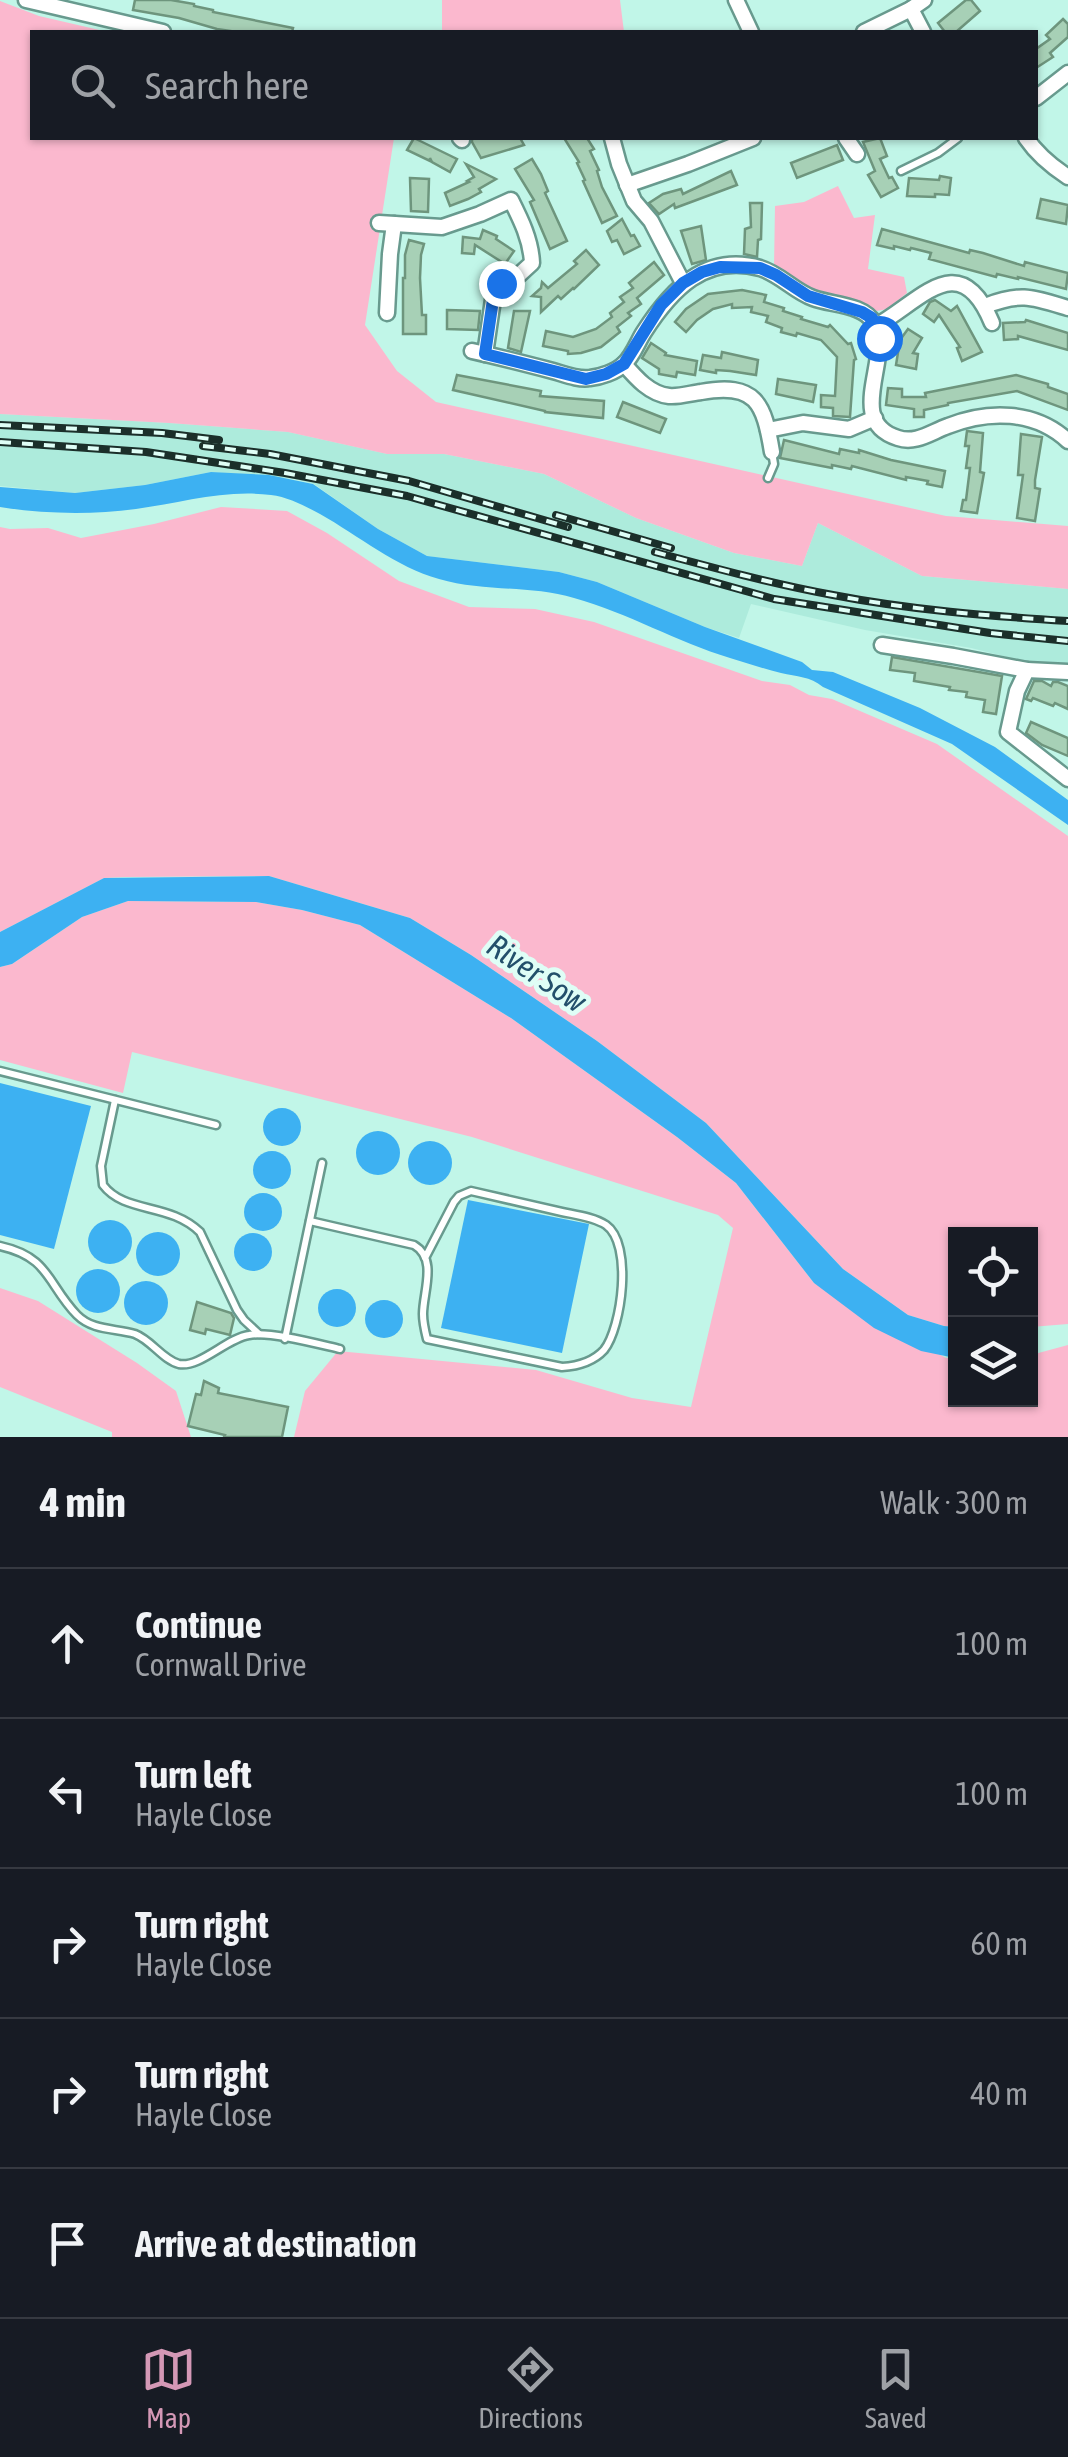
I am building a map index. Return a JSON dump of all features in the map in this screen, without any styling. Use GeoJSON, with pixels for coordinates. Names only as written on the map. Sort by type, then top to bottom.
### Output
{"type":"FeatureCollection","features":[{"type":"Feature","properties":{"kind":"street"},"geometry":{"type":"LineString","coordinates":[[26,0],[154,30]]}},
{"type":"Feature","properties":{"kind":"street"},"geometry":{"type":"LineString","coordinates":[[95,17],[97,0]]}},
{"type":"Feature","properties":{"kind":"street"},"geometry":{"type":"LineString","coordinates":[[736,0],[750,30]]}},
{"type":"Feature","properties":{"kind":"street"},"geometry":{"type":"LineString","coordinates":[[868,30],[918,5],[923,30]]}},
{"type":"Feature","properties":{"kind":"street"},"geometry":{"type":"LineString","coordinates":[[1038,96],[1068,73]]}},
{"type":"Feature","properties":{"kind":"street"},"geometry":{"type":"LineString","coordinates":[[613,140],[634,201],[650,221],[683,283]]}},
{"type":"Feature","properties":{"kind":"street"},"geometry":{"type":"LineString","coordinates":[[627,185],[748,140]]}},
{"type":"Feature","properties":{"kind":"street"},"geometry":{"type":"LineString","coordinates":[[847,140],[857,154]]}},
{"type":"Feature","properties":{"kind":"street"},"geometry":{"type":"LineString","coordinates":[[1028,140],[1068,177]]}},
{"type":"Feature","properties":{"kind":"street"},"geometry":{"type":"LineString","coordinates":[[387,313],[390,254],[386,224],[442,227],[511,200],[524,226],[532,262],[520,274],[501,283],[494,293],[479,352],[586,379],[606,374],[624,364],[661,305],[683,283],[720,267],[760,268],[808,296],[872,318],[880,345],[871,394],[875,418],[888,434],[914,439],[967,420],[1014,415],[1035,420],[1068,441]]}},
{"type":"Feature","properties":{"kind":"street"},"geometry":{"type":"LineString","coordinates":[[876,326],[936,285],[954,282],[966,286],[985,306],[992,323]]}},
{"type":"Feature","properties":{"kind":"street"},"geometry":{"type":"LineString","coordinates":[[985,306],[1004,298],[1026,296],[1068,308]]}},
{"type":"Feature","properties":{"kind":"street"},"geometry":{"type":"LineString","coordinates":[[624,364],[639,381],[670,397],[716,389],[745,392],[763,410],[772,452]]}},
{"type":"Feature","properties":{"kind":"street"},"geometry":{"type":"LineString","coordinates":[[768,430],[803,423],[849,429],[875,418]]}},
{"type":"Feature","properties":{"kind":"street"},"geometry":{"type":"LineString","coordinates":[[882,645],[1026,670],[1068,672]]}},
{"type":"Feature","properties":{"kind":"street"},"geometry":{"type":"LineString","coordinates":[[1026,670],[1008,732],[1068,779]]}},
{"type":"Feature","properties":{"kind":"lane"},"geometry":{"type":"LineString","coordinates":[[900,171],[955,140]]}},
{"type":"Feature","properties":{"kind":"lane"},"geometry":{"type":"LineString","coordinates":[[768,478],[774,464],[772,452]]}},
{"type":"Feature","properties":{"kind":"lane"},"geometry":{"type":"LineString","coordinates":[[0,1071],[216,1125]]}},
{"type":"Feature","properties":{"kind":"lane"},"geometry":{"type":"LineString","coordinates":[[116,1100],[100,1166],[103,1185],[119,1200],[170,1213],[200,1232],[237,1310],[259,1334]]}},
{"type":"Feature","properties":{"kind":"lane"},"geometry":{"type":"LineString","coordinates":[[285,1338],[322,1163]]}},
{"type":"Feature","properties":{"kind":"lane"},"geometry":{"type":"LineString","coordinates":[[310,1221],[421,1249],[426,1258],[423,1317],[427,1339],[562,1367],[596,1358],[613,1333],[620,1302],[622,1259],[613,1231],[594,1220],[471,1190],[454,1202],[426,1258]]}},
{"type":"Feature","properties":{"kind":"lane"},"geometry":{"type":"LineString","coordinates":[[0,1246],[39,1263],[64,1300],[88,1324],[135,1334],[174,1363],[188,1364],[236,1339],[259,1334],[340,1349]]}},
{"type":"Feature","properties":{"kind":"shaded area"},"geometry":{"type":"Polygon","coordinates":[[[442,0],[620,0],[624,30],[442,30],[442,0]]]}},
{"type":"Feature","properties":{"kind":"shaded area"},"geometry":{"type":"Polygon","coordinates":[[[0,1],[39,16],[99,30],[30,30],[30,140],[394,140],[365,325],[397,371],[436,402],[946,516],[1068,526],[1068,589],[922,576],[818,523],[802,566],[734,553],[636,518],[544,474],[444,454],[387,454],[288,432],[0,414],[0,1]]]}},
{"type":"Feature","properties":{"kind":"shaded area"},"geometry":{"type":"Polygon","coordinates":[[[838,186],[854,218],[875,215],[868,269],[904,277],[907,293],[887,309],[877,311],[813,290],[774,268],[775,206],[804,202],[838,186]]]}},
{"type":"Feature","properties":{"kind":"shaded area"},"geometry":{"type":"Polygon","coordinates":[[[0,414],[288,432],[387,454],[444,454],[544,474],[636,518],[734,553],[802,566],[818,523],[922,576],[1068,589],[1068,667],[1039,665],[751,604],[739,638],[597,582],[559,572],[427,556],[378,529],[314,484],[295,479],[211,472],[75,493],[0,486],[0,414]]]}},
{"type":"Feature","properties":{"kind":"shaded area"},"geometry":{"type":"Polygon","coordinates":[[[221,507],[287,511],[399,581],[469,607],[535,609],[594,622],[762,681],[790,685],[809,695],[832,699],[937,744],[1068,836],[1068,1324],[1038,1326],[1038,1227],[948,1227],[948,1326],[908,1315],[843,1269],[706,1123],[597,1041],[410,918],[269,876],[125,877],[104,878],[0,932],[0,527],[48,528],[81,538],[221,507]]]}},
{"type":"Feature","properties":{"kind":"shaded area"},"geometry":{"type":"Polygon","coordinates":[[[128,901],[256,902],[360,925],[511,1018],[736,1183],[814,1283],[948,1358],[948,1407],[1038,1407],[1038,1353],[1068,1345],[1068,1437],[294,1437],[305,1391],[338,1351],[536,1370],[632,1398],[691,1407],[733,1228],[718,1215],[472,1137],[132,1052],[123,1093],[0,1060],[0,967],[12,964],[82,917],[128,901]]]}},
{"type":"Feature","properties":{"kind":"shaded area"},"geometry":{"type":"Polygon","coordinates":[[[0,1288],[38,1301],[176,1391],[191,1437],[112,1437],[112,1432],[0,1387],[0,1288]]]}},
{"type":"Feature","properties":{"kind":"water"},"geometry":{"type":"Polygon","coordinates":[[[211,472],[269,475],[313,484],[378,529],[427,556],[559,572],[597,582],[802,662],[812,670],[833,672],[920,708],[995,747],[1068,800],[1068,825],[952,744],[813,681],[710,651],[574,598],[541,591],[472,586],[423,574],[320,514],[284,498],[237,494],[85,513],[0,507],[0,487],[75,493],[211,472]]]}},
{"type":"Feature","properties":{"kind":"water"},"geometry":{"type":"Polygon","coordinates":[[[269,876],[410,918],[597,1041],[706,1123],[843,1269],[908,1315],[948,1326],[948,1357],[921,1351],[874,1328],[814,1283],[736,1183],[511,1018],[360,925],[256,902],[128,901],[82,917],[12,964],[0,967],[0,932],[104,878],[269,876]]]}},
{"type":"Feature","properties":{"kind":"water"},"geometry":{"type":"Polygon","coordinates":[[[0,1083],[91,1106],[54,1249],[0,1235],[0,1083]]]}},
{"type":"Feature","properties":{"kind":"water"},"geometry":{"type":"Polygon","coordinates":[[[282,1108],[295,1114],[301,1127],[295,1140],[282,1146],[269,1140],[263,1127],[269,1114],[282,1108]]]}},
{"type":"Feature","properties":{"kind":"water"},"geometry":{"type":"Polygon","coordinates":[[[378,1131],[394,1137],[400,1153],[394,1169],[378,1175],[362,1169],[356,1153],[362,1137],[378,1131]]]}},
{"type":"Feature","properties":{"kind":"water"},"geometry":{"type":"Polygon","coordinates":[[[430,1141],[446,1147],[452,1163],[446,1179],[430,1185],[414,1179],[408,1163],[414,1147],[430,1141]]]}},
{"type":"Feature","properties":{"kind":"water"},"geometry":{"type":"Polygon","coordinates":[[[272,1151],[285,1157],[291,1170],[285,1183],[272,1189],[259,1183],[253,1170],[259,1157],[272,1151]]]}},
{"type":"Feature","properties":{"kind":"water"},"geometry":{"type":"Polygon","coordinates":[[[263,1193],[276,1199],[282,1212],[276,1225],[263,1231],[250,1225],[244,1212],[250,1199],[263,1193]]]}},
{"type":"Feature","properties":{"kind":"water"},"geometry":{"type":"Polygon","coordinates":[[[468,1200],[589,1224],[562,1353],[441,1328],[468,1200]]]}},
{"type":"Feature","properties":{"kind":"water"},"geometry":{"type":"Polygon","coordinates":[[[110,1220],[126,1226],[132,1242],[126,1258],[110,1264],[94,1258],[88,1242],[94,1226],[110,1220]]]}},
{"type":"Feature","properties":{"kind":"water"},"geometry":{"type":"Polygon","coordinates":[[[158,1232],[174,1238],[180,1254],[174,1270],[158,1276],[142,1270],[136,1254],[142,1238],[158,1232]]]}},
{"type":"Feature","properties":{"kind":"water"},"geometry":{"type":"Polygon","coordinates":[[[253,1233],[266,1239],[272,1252],[266,1265],[253,1271],[240,1265],[234,1252],[240,1239],[253,1233]]]}},
{"type":"Feature","properties":{"kind":"water"},"geometry":{"type":"Polygon","coordinates":[[[98,1269],[114,1275],[120,1291],[114,1307],[98,1313],[82,1307],[76,1291],[82,1275],[98,1269]]]}},
{"type":"Feature","properties":{"kind":"water"},"geometry":{"type":"Polygon","coordinates":[[[146,1281],[162,1287],[168,1303],[162,1319],[146,1325],[130,1319],[124,1303],[130,1287],[146,1281]]]}},
{"type":"Feature","properties":{"kind":"water"},"geometry":{"type":"Polygon","coordinates":[[[337,1289],[350,1295],[356,1308],[350,1321],[337,1327],[324,1321],[318,1308],[324,1295],[337,1289]]]}},
{"type":"Feature","properties":{"kind":"water"},"geometry":{"type":"Polygon","coordinates":[[[384,1300],[397,1306],[403,1319],[397,1332],[384,1338],[371,1332],[365,1319],[371,1306],[384,1300]]]}},
{"type":"Feature","properties":{"kind":"building"},"geometry":{"type":"Polygon","coordinates":[[[135,0],[171,0],[293,28],[224,30],[133,10],[135,0]]]}},
{"type":"Feature","properties":{"kind":"building"},"geometry":{"type":"Polygon","coordinates":[[[966,0],[971,0],[980,11],[958,30],[943,30],[938,23],[966,0]]]}},
{"type":"Feature","properties":{"kind":"building"},"geometry":{"type":"Polygon","coordinates":[[[1063,19],[1068,24],[1068,37],[1050,53],[1053,57],[1038,67],[1038,48],[1050,39],[1046,35],[1063,19]]]}},
{"type":"Feature","properties":{"kind":"building"},"geometry":{"type":"Polygon","coordinates":[[[413,140],[418,140],[457,159],[450,172],[430,158],[407,150],[413,140]]]}},
{"type":"Feature","properties":{"kind":"building"},"geometry":{"type":"Polygon","coordinates":[[[521,140],[524,145],[481,158],[472,142],[521,140]]]}},
{"type":"Feature","properties":{"kind":"building"},"geometry":{"type":"Polygon","coordinates":[[[565,140],[588,140],[602,187],[617,216],[602,223],[579,162],[565,140]]]}},
{"type":"Feature","properties":{"kind":"building"},"geometry":{"type":"Polygon","coordinates":[[[881,140],[887,156],[880,159],[898,188],[881,197],[868,175],[875,171],[863,142],[881,140]]]}},
{"type":"Feature","properties":{"kind":"building"},"geometry":{"type":"Polygon","coordinates":[[[837,145],[843,160],[797,178],[791,163],[837,145]]]}},
{"type":"Feature","properties":{"kind":"building"},"geometry":{"type":"Polygon","coordinates":[[[532,159],[567,241],[550,249],[530,202],[534,200],[515,169],[532,159]]]}},
{"type":"Feature","properties":{"kind":"building"},"geometry":{"type":"Polygon","coordinates":[[[466,164],[496,179],[479,189],[481,192],[450,206],[445,193],[474,177],[466,164]]]}},
{"type":"Feature","properties":{"kind":"building"},"geometry":{"type":"Polygon","coordinates":[[[731,171],[737,185],[675,208],[674,204],[659,214],[649,203],[681,189],[683,194],[731,171]]]}},
{"type":"Feature","properties":{"kind":"building"},"geometry":{"type":"Polygon","coordinates":[[[940,176],[951,178],[949,195],[907,196],[909,178],[939,180],[940,176]]]}},
{"type":"Feature","properties":{"kind":"building"},"geometry":{"type":"Polygon","coordinates":[[[410,178],[429,179],[428,212],[411,211],[410,178]]]}},
{"type":"Feature","properties":{"kind":"building"},"geometry":{"type":"Polygon","coordinates":[[[1041,199],[1068,205],[1066,224],[1037,218],[1041,199]]]}},
{"type":"Feature","properties":{"kind":"building"},"geometry":{"type":"Polygon","coordinates":[[[750,203],[762,203],[757,257],[744,254],[745,229],[751,227],[750,203]]]}},
{"type":"Feature","properties":{"kind":"building"},"geometry":{"type":"Polygon","coordinates":[[[622,219],[640,246],[624,254],[607,231],[622,219]]]}},
{"type":"Feature","properties":{"kind":"building"},"geometry":{"type":"Polygon","coordinates":[[[701,226],[706,260],[692,264],[681,231],[701,226]]]}},
{"type":"Feature","properties":{"kind":"building"},"geometry":{"type":"Polygon","coordinates":[[[882,229],[969,253],[970,250],[1024,266],[1025,262],[1068,273],[1066,289],[1018,277],[996,277],[929,259],[931,253],[911,248],[877,245],[882,229]]]}},
{"type":"Feature","properties":{"kind":"building"},"geometry":{"type":"Polygon","coordinates":[[[483,230],[514,251],[505,264],[475,245],[474,254],[462,253],[463,237],[480,239],[483,230]]]}},
{"type":"Feature","properties":{"kind":"building"},"geometry":{"type":"Polygon","coordinates":[[[409,240],[424,244],[420,278],[426,334],[403,334],[403,278],[409,240]]]}},
{"type":"Feature","properties":{"kind":"building"},"geometry":{"type":"Polygon","coordinates":[[[586,250],[599,265],[541,312],[541,297],[532,296],[542,282],[548,288],[577,264],[574,261],[586,250]]]}},
{"type":"Feature","properties":{"kind":"building"},"geometry":{"type":"Polygon","coordinates":[[[654,262],[664,275],[637,298],[641,304],[617,327],[620,332],[601,347],[568,354],[543,346],[546,331],[573,337],[596,329],[612,317],[610,313],[624,302],[620,297],[633,288],[629,283],[654,262]]]}},
{"type":"Feature","properties":{"kind":"building"},"geometry":{"type":"Polygon","coordinates":[[[742,290],[766,295],[764,302],[801,319],[830,325],[851,343],[856,359],[850,417],[833,416],[833,408],[821,407],[821,395],[835,396],[837,357],[821,340],[781,332],[782,328],[766,322],[768,316],[751,312],[752,307],[732,308],[732,304],[713,309],[686,332],[675,322],[708,294],[742,290]]]}},
{"type":"Feature","properties":{"kind":"building"},"geometry":{"type":"Polygon","coordinates":[[[935,300],[951,311],[957,306],[982,352],[962,361],[957,348],[960,347],[939,315],[934,322],[923,314],[935,300]]]}},
{"type":"Feature","properties":{"kind":"building"},"geometry":{"type":"Polygon","coordinates":[[[447,310],[480,311],[478,330],[447,329],[447,310]]]}},
{"type":"Feature","properties":{"kind":"building"},"geometry":{"type":"Polygon","coordinates":[[[514,311],[530,311],[521,352],[508,348],[514,311]]]}},
{"type":"Feature","properties":{"kind":"building"},"geometry":{"type":"Polygon","coordinates":[[[1026,320],[1068,333],[1068,350],[1018,336],[1004,340],[1003,323],[1026,320]]]}},
{"type":"Feature","properties":{"kind":"building"},"geometry":{"type":"Polygon","coordinates":[[[908,329],[922,338],[913,353],[918,354],[916,369],[896,365],[900,340],[908,329]]]}},
{"type":"Feature","properties":{"kind":"building"},"geometry":{"type":"Polygon","coordinates":[[[651,343],[665,355],[697,361],[695,375],[659,374],[659,369],[642,358],[651,343]]]}},
{"type":"Feature","properties":{"kind":"building"},"geometry":{"type":"Polygon","coordinates":[[[722,352],[758,360],[756,375],[700,370],[703,355],[721,358],[722,352]]]}},
{"type":"Feature","properties":{"kind":"building"},"geometry":{"type":"Polygon","coordinates":[[[457,375],[541,391],[540,396],[604,401],[603,418],[545,412],[453,390],[457,375]]]}},
{"type":"Feature","properties":{"kind":"building"},"geometry":{"type":"Polygon","coordinates":[[[1016,375],[1068,394],[1068,410],[1017,391],[948,403],[924,410],[924,417],[914,417],[914,409],[886,405],[888,388],[902,389],[902,397],[926,397],[925,393],[1016,375]]]}},
{"type":"Feature","properties":{"kind":"building"},"geometry":{"type":"Polygon","coordinates":[[[778,379],[816,385],[813,402],[776,394],[778,379]]]}},
{"type":"Feature","properties":{"kind":"building"},"geometry":{"type":"Polygon","coordinates":[[[623,402],[666,419],[660,433],[617,417],[623,402]]]}},
{"type":"Feature","properties":{"kind":"building"},"geometry":{"type":"Polygon","coordinates":[[[967,431],[983,433],[980,472],[984,473],[977,513],[961,511],[970,468],[966,468],[967,431]]]}},
{"type":"Feature","properties":{"kind":"building"},"geometry":{"type":"Polygon","coordinates":[[[1021,434],[1042,437],[1035,480],[1035,488],[1040,489],[1035,521],[1017,518],[1023,475],[1018,475],[1021,434]]]}},
{"type":"Feature","properties":{"kind":"building"},"geometry":{"type":"Polygon","coordinates":[[[784,440],[839,454],[840,449],[859,450],[945,471],[942,487],[852,466],[832,468],[780,458],[784,440]]]}},
{"type":"Feature","properties":{"kind":"building"},"geometry":{"type":"Polygon","coordinates":[[[892,657],[1002,676],[996,714],[983,712],[985,700],[966,697],[967,692],[914,681],[915,673],[890,670],[892,657]]]}},
{"type":"Feature","properties":{"kind":"building"},"geometry":{"type":"Polygon","coordinates":[[[1034,681],[1068,686],[1068,709],[1026,699],[1034,681]]]}},
{"type":"Feature","properties":{"kind":"building"},"geometry":{"type":"Polygon","coordinates":[[[1031,722],[1068,738],[1068,756],[1026,733],[1031,722]]]}},
{"type":"Feature","properties":{"kind":"building"},"geometry":{"type":"Polygon","coordinates":[[[197,1302],[231,1313],[234,1318],[230,1335],[190,1330],[197,1302]]]}},
{"type":"Feature","properties":{"kind":"building"},"geometry":{"type":"Polygon","coordinates":[[[204,1381],[219,1388],[218,1393],[288,1407],[282,1437],[224,1437],[188,1426],[196,1394],[201,1395],[204,1381]]]}},
{"type":"Feature","properties":{"kind":"railway"},"geometry":{"type":"LineString","coordinates":[[0,425],[162,433],[219,440]]}},
{"type":"Feature","properties":{"kind":"railway"},"geometry":{"type":"LineString","coordinates":[[0,442],[146,452],[285,473],[407,496],[774,599],[990,633],[1068,641]]}},
{"type":"Feature","properties":{"kind":"railway"},"geometry":{"type":"LineString","coordinates":[[203,446],[270,454],[409,481],[568,527]]}},
{"type":"Feature","properties":{"kind":"railway"},"geometry":{"type":"LineString","coordinates":[[556,515],[671,548]]}},
{"type":"Feature","properties":{"kind":"railway"},"geometry":{"type":"LineString","coordinates":[[655,552],[766,581],[862,600],[950,612],[1068,621]]}},
{"type":"Feature","properties":{"kind":"route"},"geometry":{"type":"LineString","coordinates":[[501,283],[494,293],[485,354],[586,379],[624,364],[661,305],[683,283],[720,267],[760,268],[808,296],[862,312],[872,318],[879,338]]}},
{"type":"Feature","properties":{"kind":"water label","name":"River Sow"},"geometry":{"type":"Point","coordinates":[537,973]}}]}
